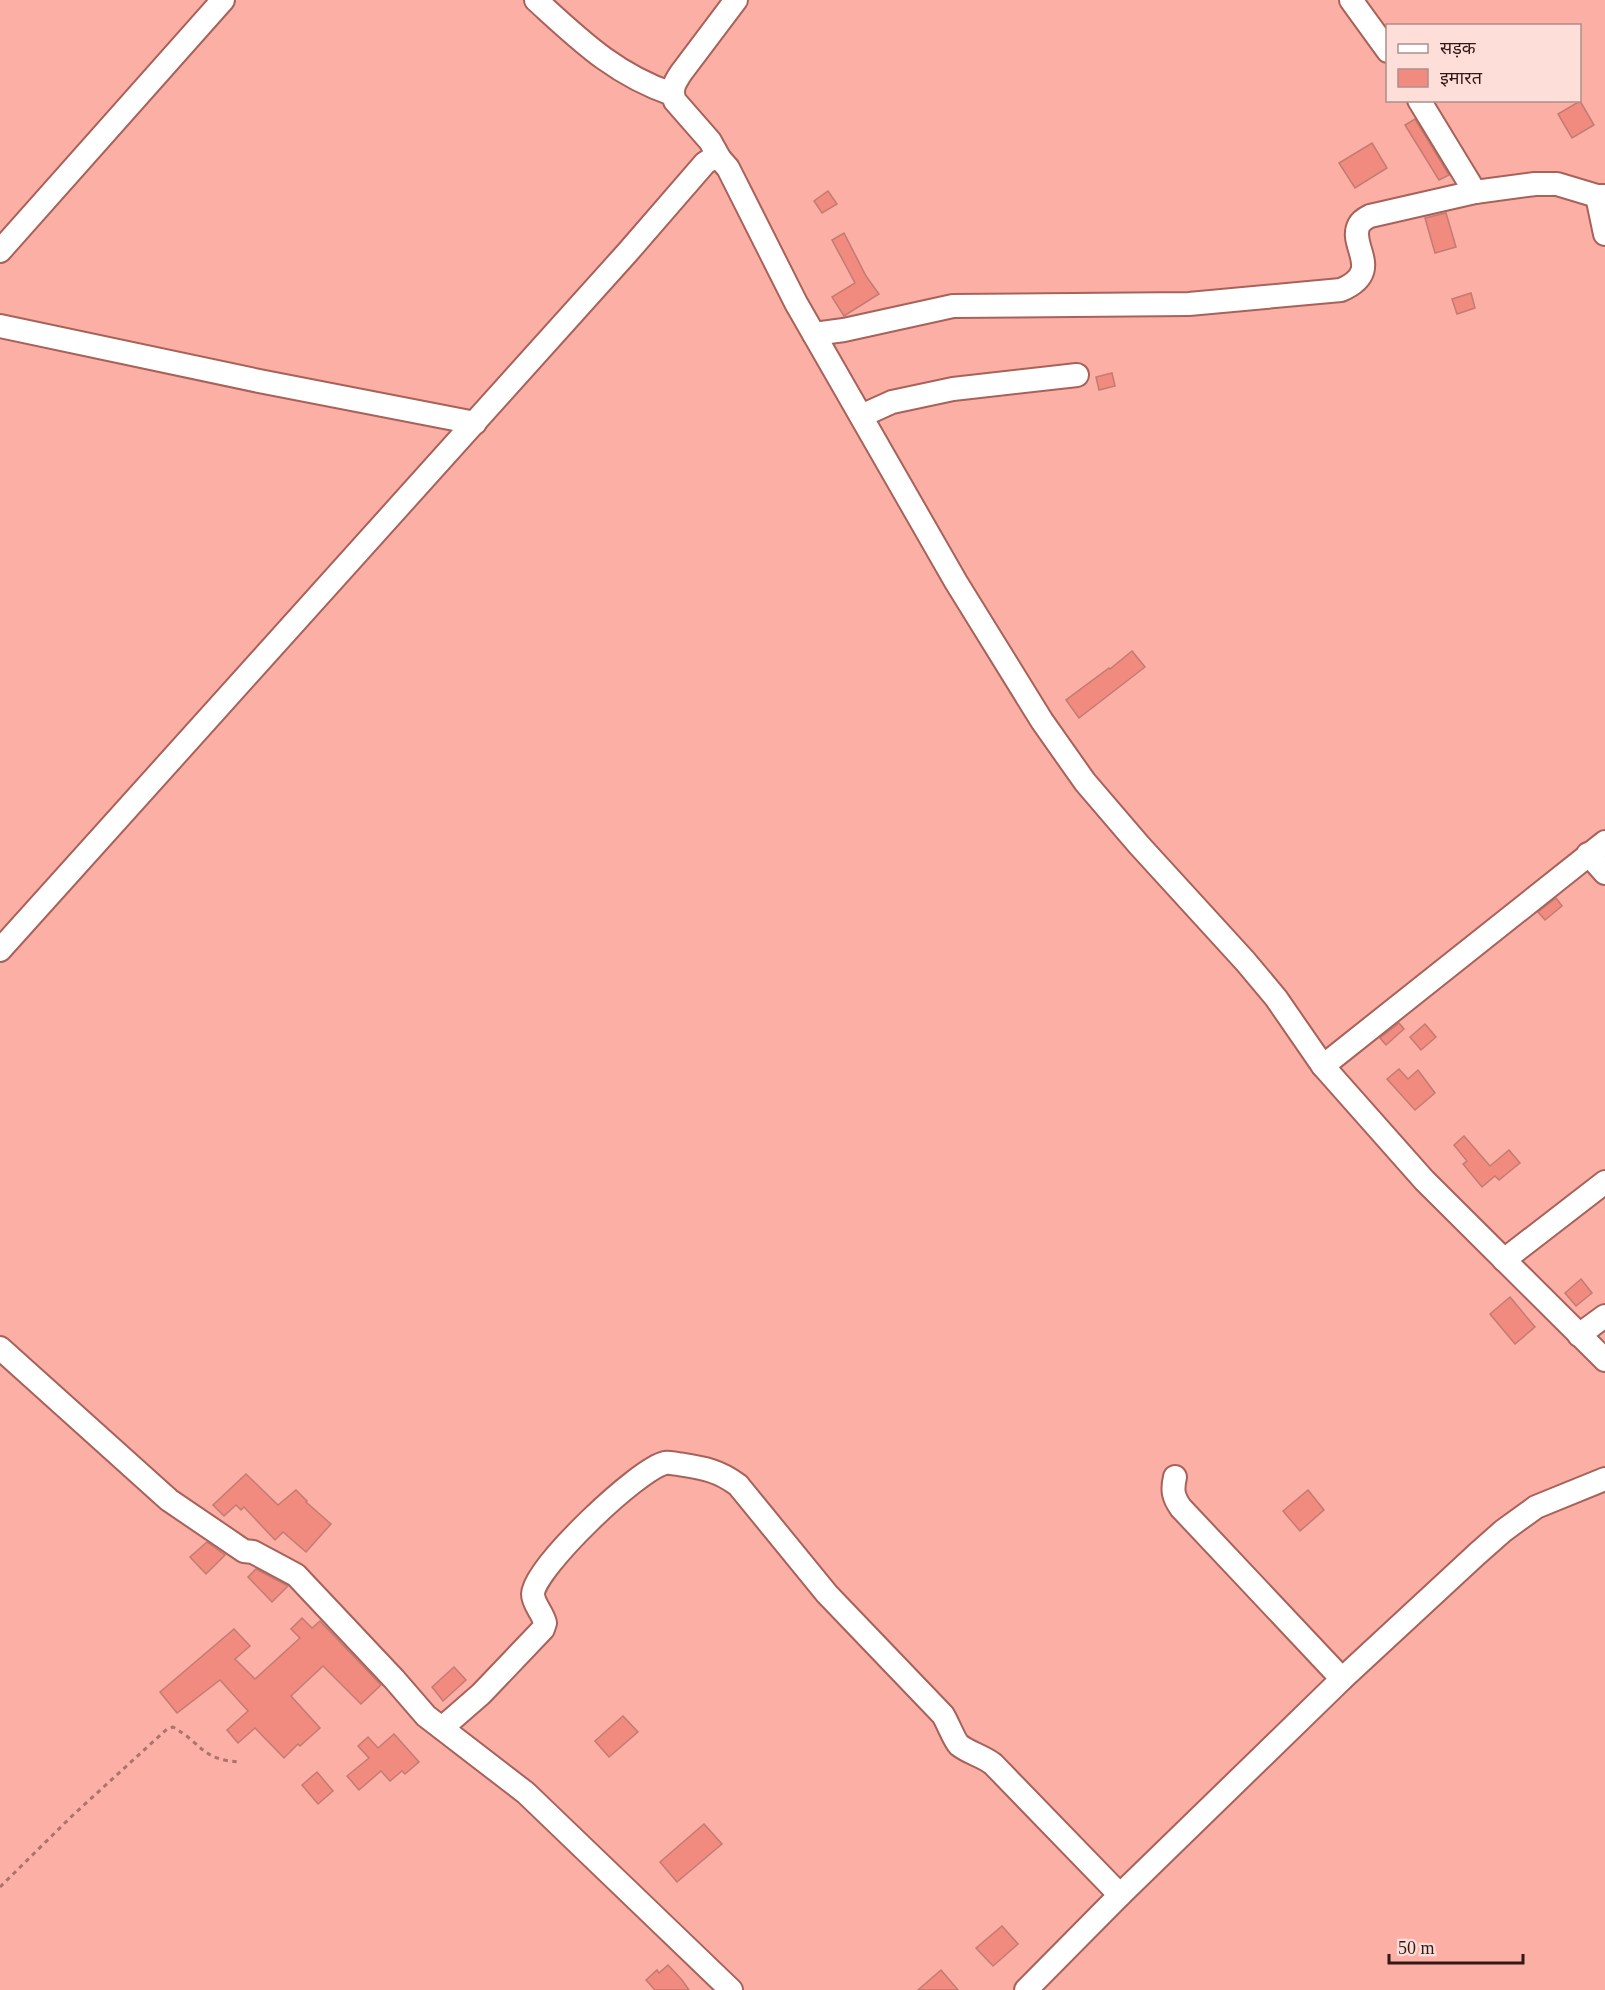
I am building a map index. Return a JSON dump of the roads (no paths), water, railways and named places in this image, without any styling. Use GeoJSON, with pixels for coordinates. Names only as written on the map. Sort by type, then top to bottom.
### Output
{"type":"FeatureCollection","features":[{"type":"Feature","properties":{"kind":"street"},"geometry":{"type":"LineString","coordinates":[[0,251],[223,0]]}},
{"type":"Feature","properties":{"kind":"street"},"geometry":{"type":"LineString","coordinates":[[536,0],[616,68],[650,86],[672,94]]}},
{"type":"Feature","properties":{"kind":"street"},"geometry":{"type":"LineString","coordinates":[[736,0],[674,83],[672,94],[675,101],[710,141],[728,168],[796,303],[956,582],[1054,739],[1085,782],[1139,845],[1245,960],[1270,990],[1323,1066],[1424,1180],[1605,1360]]}},
{"type":"Feature","properties":{"kind":"street"},"geometry":{"type":"LineString","coordinates":[[1352,0],[1386,48]]}},
{"type":"Feature","properties":{"kind":"street"},"geometry":{"type":"LineString","coordinates":[[1420,102],[1475,192]]}},
{"type":"Feature","properties":{"kind":"street"},"geometry":{"type":"LineString","coordinates":[[0,950],[475,423],[705,163],[712,158],[720,159]]}},
{"type":"Feature","properties":{"kind":"street"},"geometry":{"type":"LineString","coordinates":[[814,334],[844,330],[953,306],[1189,303],[1341,290],[1353,285],[1363,267],[1357,232],[1360,223],[1370,216],[1475,192],[1535,184],[1557,184],[1601,196],[1605,234]]}},
{"type":"Feature","properties":{"kind":"street"},"geometry":{"type":"LineString","coordinates":[[0,326],[259,381],[475,423]]}},
{"type":"Feature","properties":{"kind":"street"},"geometry":{"type":"LineString","coordinates":[[861,416],[892,402],[943,391],[1077,375]]}},
{"type":"Feature","properties":{"kind":"street"},"geometry":{"type":"LineString","coordinates":[[1323,1066],[1597,848],[1605,873]]}},
{"type":"Feature","properties":{"kind":"street"},"geometry":{"type":"LineString","coordinates":[[1504,1260],[1605,1182]]}},
{"type":"Feature","properties":{"kind":"street"},"geometry":{"type":"LineString","coordinates":[[1580,1335],[1605,1316]]}},
{"type":"Feature","properties":{"kind":"street"},"geometry":{"type":"LineString","coordinates":[[0,1348],[169,1500],[244,1551],[253,1552],[296,1575],[426,1716],[526,1793],[730,1990]]}},
{"type":"Feature","properties":{"kind":"street"},"geometry":{"type":"LineString","coordinates":[[442,1728],[481,1694],[543,1629],[546,1623],[535,1602],[534,1590],[554,1561],[589,1520],[633,1481],[665,1463],[703,1468],[720,1473],[738,1485],[826,1594],[943,1715],[960,1745],[993,1764],[1120,1895]]}},
{"type":"Feature","properties":{"kind":"street"},"geometry":{"type":"LineString","coordinates":[[1175,1477],[1172,1490],[1174,1499],[1181,1508],[1342,1679]]}},
{"type":"Feature","properties":{"kind":"street"},"geometry":{"type":"LineString","coordinates":[[1026,1990],[1342,1679],[1503,1531],[1536,1508],[1605,1479]]}}]}
